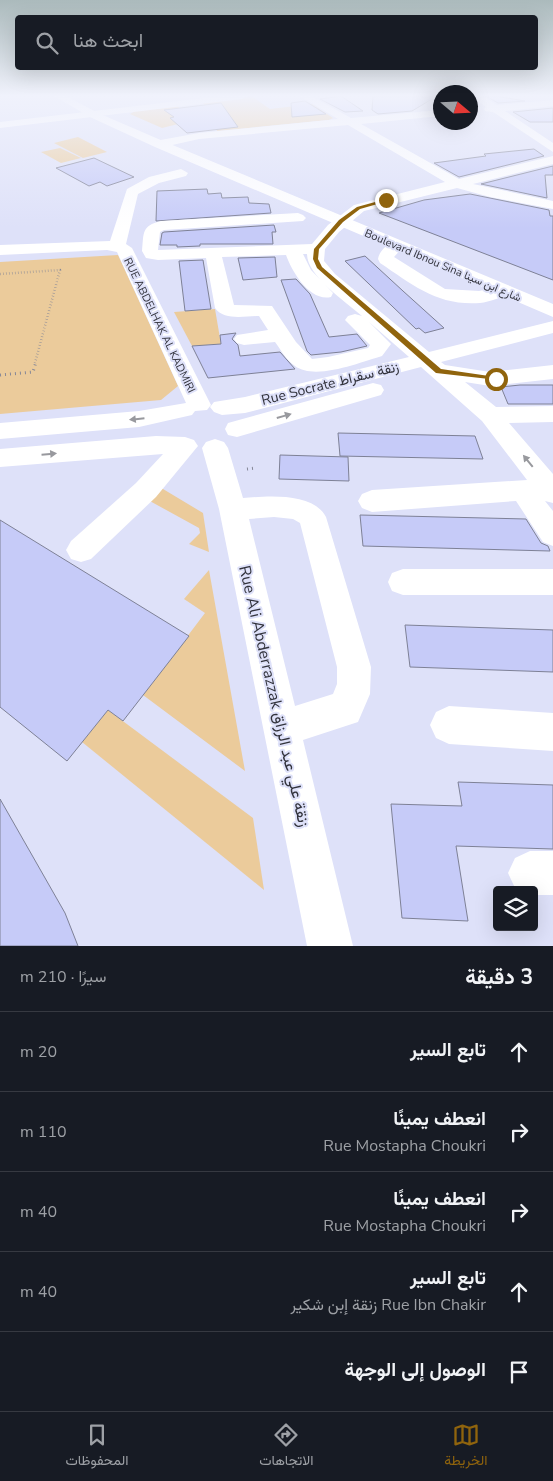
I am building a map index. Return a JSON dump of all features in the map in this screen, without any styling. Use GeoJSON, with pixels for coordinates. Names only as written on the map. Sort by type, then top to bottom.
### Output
{"type":"FeatureCollection","features":[{"type":"Feature","properties":{"kind":"main road","name":"Boulevard Ibnou Sina شارع ابن سينا"},"geometry":{"type":"LineString","coordinates":[[160,140],[346,217],[553,298]]}},
{"type":"Feature","properties":{"kind":"main road","name":"Boulevard Ibnou Sina شارع ابن سينا"},"geometry":{"type":"LineString","coordinates":[[346,217],[397,245],[553,311]]}},
{"type":"Feature","properties":{"kind":"street"},"geometry":{"type":"LineString","coordinates":[[165,142],[182,140]]}},
{"type":"Feature","properties":{"kind":"street"},"geometry":{"type":"LineString","coordinates":[[382,140],[456,183],[553,205]]}},
{"type":"Feature","properties":{"kind":"street"},"geometry":{"type":"LineString","coordinates":[[541,140],[553,148]]}},
{"type":"Feature","properties":{"kind":"street"},"geometry":{"type":"LineString","coordinates":[[551,490],[490,414],[324,273],[317,264],[317,249],[346,217],[359,208],[553,160]]}},
{"type":"Feature","properties":{"kind":"street"},"geometry":{"type":"LineString","coordinates":[[117,246],[132,192],[154,180],[181,173]]}},
{"type":"Feature","properties":{"kind":"street"},"geometry":{"type":"LineString","coordinates":[[298,218],[161,226],[152,230],[150,251],[152,254],[317,249]]}},
{"type":"Feature","properties":{"kind":"street"},"geometry":{"type":"LineString","coordinates":[[397,245],[386,256],[386,259],[437,292],[454,296],[480,297],[504,290]]}},
{"type":"Feature","properties":{"kind":"street","name":"RUE ABDELHAK AL KADMIRI"},"geometry":{"type":"LineString","coordinates":[[0,250],[117,246],[124,248],[202,407],[234,416],[238,423],[226,438]]}},
{"type":"Feature","properties":{"kind":"street"},"geometry":{"type":"LineString","coordinates":[[213,253],[225,308],[232,311],[265,310],[280,334],[304,363],[316,366],[375,352],[380,344],[303,273],[297,264],[292,249]]}},
{"type":"Feature","properties":{"kind":"street","name":"Rue Socrate زنقة سقراط"},"geometry":{"type":"LineString","coordinates":[[184,446],[198,449],[432,365],[553,327]]}},
{"type":"Feature","properties":{"kind":"street"},"geometry":{"type":"LineString","coordinates":[[244,339],[280,334]]}},
{"type":"Feature","properties":{"kind":"street","name":"Rue Socrate زنقة سقراط"},"geometry":{"type":"LineString","coordinates":[[0,431],[138,419],[202,407],[245,405],[553,340]]}},
{"type":"Feature","properties":{"kind":"street"},"geometry":{"type":"LineString","coordinates":[[432,365],[490,379],[553,372]]}},
{"type":"Feature","properties":{"kind":"street"},"geometry":{"type":"LineString","coordinates":[[184,446],[173,437],[171,426],[177,416],[202,407]]}},
{"type":"Feature","properties":{"kind":"street"},"geometry":{"type":"LineString","coordinates":[[490,414],[553,414]]}},
{"type":"Feature","properties":{"kind":"street","name":"Rue Ali Abderrazzak زنقة علي عبد الرزاق"},"geometry":{"type":"LineString","coordinates":[[226,438],[233,509],[330,946]]}},
{"type":"Feature","properties":{"kind":"street"},"geometry":{"type":"LineString","coordinates":[[0,458],[156,445],[184,446]]}},
{"type":"Feature","properties":{"kind":"street"},"geometry":{"type":"LineString","coordinates":[[81,550],[146,490],[184,446]]}},
{"type":"Feature","properties":{"kind":"street"},"geometry":{"type":"LineString","coordinates":[[372,501],[523,490],[551,490]]}},
{"type":"Feature","properties":{"kind":"street"},"geometry":{"type":"LineString","coordinates":[[523,490],[553,534]]}},
{"type":"Feature","properties":{"kind":"street"},"geometry":{"type":"LineString","coordinates":[[233,509],[285,508],[305,512],[312,518],[354,667],[354,690],[351,701],[345,709],[282,728]]}},
{"type":"Feature","properties":{"kind":"street"},"geometry":{"type":"LineString","coordinates":[[403,582],[553,582]]}},
{"type":"Feature","properties":{"kind":"street"},"geometry":{"type":"LineString","coordinates":[[449,725],[553,732]]}},
{"type":"Feature","properties":{"kind":"path"},"geometry":{"type":"LineString","coordinates":[[0,274],[60,270],[33,372],[0,375]]}},
{"type":"Feature","properties":{"kind":"path"},"geometry":{"type":"LineString","coordinates":[[247,470],[256,468]]}},
{"type":"Feature","properties":{"kind":"shaded area"},"geometry":{"type":"Polygon","coordinates":[[[65,140],[84,140],[107,152],[83,158],[54,143],[65,140]]]}},
{"type":"Feature","properties":{"kind":"shaded area"},"geometry":{"type":"Polygon","coordinates":[[[60,148],[81,158],[61,163],[41,152],[60,148]]]}},
{"type":"Feature","properties":{"kind":"shaded area"},"geometry":{"type":"Polygon","coordinates":[[[118,255],[178,386],[161,400],[0,414],[0,262],[118,255]]]}},
{"type":"Feature","properties":{"kind":"shaded area"},"geometry":{"type":"Polygon","coordinates":[[[215,309],[221,344],[192,346],[174,312],[215,309]]]}},
{"type":"Feature","properties":{"kind":"shaded area"},"geometry":{"type":"Polygon","coordinates":[[[158,486],[203,513],[209,552],[189,544],[200,533],[199,528],[148,500],[158,486]]]}},
{"type":"Feature","properties":{"kind":"shaded area"},"geometry":{"type":"Polygon","coordinates":[[[209,570],[245,771],[143,695],[205,613],[184,599],[209,570]]]}},
{"type":"Feature","properties":{"kind":"shaded area"},"geometry":{"type":"Polygon","coordinates":[[[108,710],[253,818],[264,890],[82,742],[108,710]]]}},
{"type":"Feature","properties":{"kind":"building"},"geometry":{"type":"Polygon","coordinates":[[[534,149],[544,156],[459,177],[434,163],[486,156],[484,154],[534,149]]]}},
{"type":"Feature","properties":{"kind":"building"},"geometry":{"type":"Polygon","coordinates":[[[94,158],[134,177],[107,186],[100,182],[89,186],[56,168],[94,158]]]}},
{"type":"Feature","properties":{"kind":"building"},"geometry":{"type":"Polygon","coordinates":[[[553,166],[553,175],[545,175],[547,198],[481,184],[553,166]]]}},
{"type":"Feature","properties":{"kind":"building"},"geometry":{"type":"Polygon","coordinates":[[[207,189],[208,194],[221,193],[222,198],[248,197],[249,203],[269,204],[271,213],[156,221],[157,191],[207,189]]]}},
{"type":"Feature","properties":{"kind":"building"},"geometry":{"type":"Polygon","coordinates":[[[470,194],[549,210],[550,216],[553,216],[553,280],[379,213],[424,200],[470,194]]]}},
{"type":"Feature","properties":{"kind":"building"},"geometry":{"type":"Polygon","coordinates":[[[274,225],[276,232],[272,232],[273,244],[200,244],[200,246],[177,247],[177,245],[160,245],[162,233],[164,232],[274,225]]]}},
{"type":"Feature","properties":{"kind":"building"},"geometry":{"type":"Polygon","coordinates":[[[365,256],[444,328],[425,333],[419,328],[416,329],[345,261],[365,256]]]}},
{"type":"Feature","properties":{"kind":"building"},"geometry":{"type":"Polygon","coordinates":[[[275,257],[277,277],[243,280],[238,258],[275,257]]]}},
{"type":"Feature","properties":{"kind":"building"},"geometry":{"type":"Polygon","coordinates":[[[203,260],[211,309],[185,311],[179,261],[203,260]]]}},
{"type":"Feature","properties":{"kind":"building"},"geometry":{"type":"Polygon","coordinates":[[[296,279],[310,294],[329,337],[357,334],[367,346],[341,352],[311,355],[307,351],[281,280],[296,279]]]}},
{"type":"Feature","properties":{"kind":"building"},"geometry":{"type":"Polygon","coordinates":[[[236,333],[232,339],[238,345],[240,356],[280,352],[295,369],[208,378],[192,346],[221,344],[220,335],[236,333]]]}},
{"type":"Feature","properties":{"kind":"building"},"geometry":{"type":"Polygon","coordinates":[[[553,385],[553,404],[508,404],[501,387],[553,385]]]}},
{"type":"Feature","properties":{"kind":"building"},"geometry":{"type":"Polygon","coordinates":[[[338,433],[475,436],[483,459],[340,456],[338,433]]]}},
{"type":"Feature","properties":{"kind":"building"},"geometry":{"type":"Polygon","coordinates":[[[280,455],[348,457],[349,481],[279,479],[280,455]]]}},
{"type":"Feature","properties":{"kind":"building"},"geometry":{"type":"Polygon","coordinates":[[[360,515],[526,519],[541,543],[548,546],[550,551],[363,546],[360,515]]]}},
{"type":"Feature","properties":{"kind":"building"},"geometry":{"type":"Polygon","coordinates":[[[0,520],[189,636],[123,721],[108,710],[67,761],[0,707],[0,520]]]}},
{"type":"Feature","properties":{"kind":"building"},"geometry":{"type":"Polygon","coordinates":[[[405,625],[553,630],[553,672],[410,667],[405,625]]]}},
{"type":"Feature","properties":{"kind":"building"},"geometry":{"type":"Polygon","coordinates":[[[458,782],[553,785],[553,849],[456,846],[468,921],[402,918],[391,804],[462,806],[458,782]]]}},
{"type":"Feature","properties":{"kind":"building"},"geometry":{"type":"Polygon","coordinates":[[[0,799],[65,913],[78,946],[0,946],[0,799]]]}},
{"type":"Feature","properties":{"kind":"route"},"geometry":{"type":"LineString","coordinates":[[386,200],[359,208],[341,221],[317,249],[315,254],[319,268],[439,371],[484,379],[496,379]]}}]}
